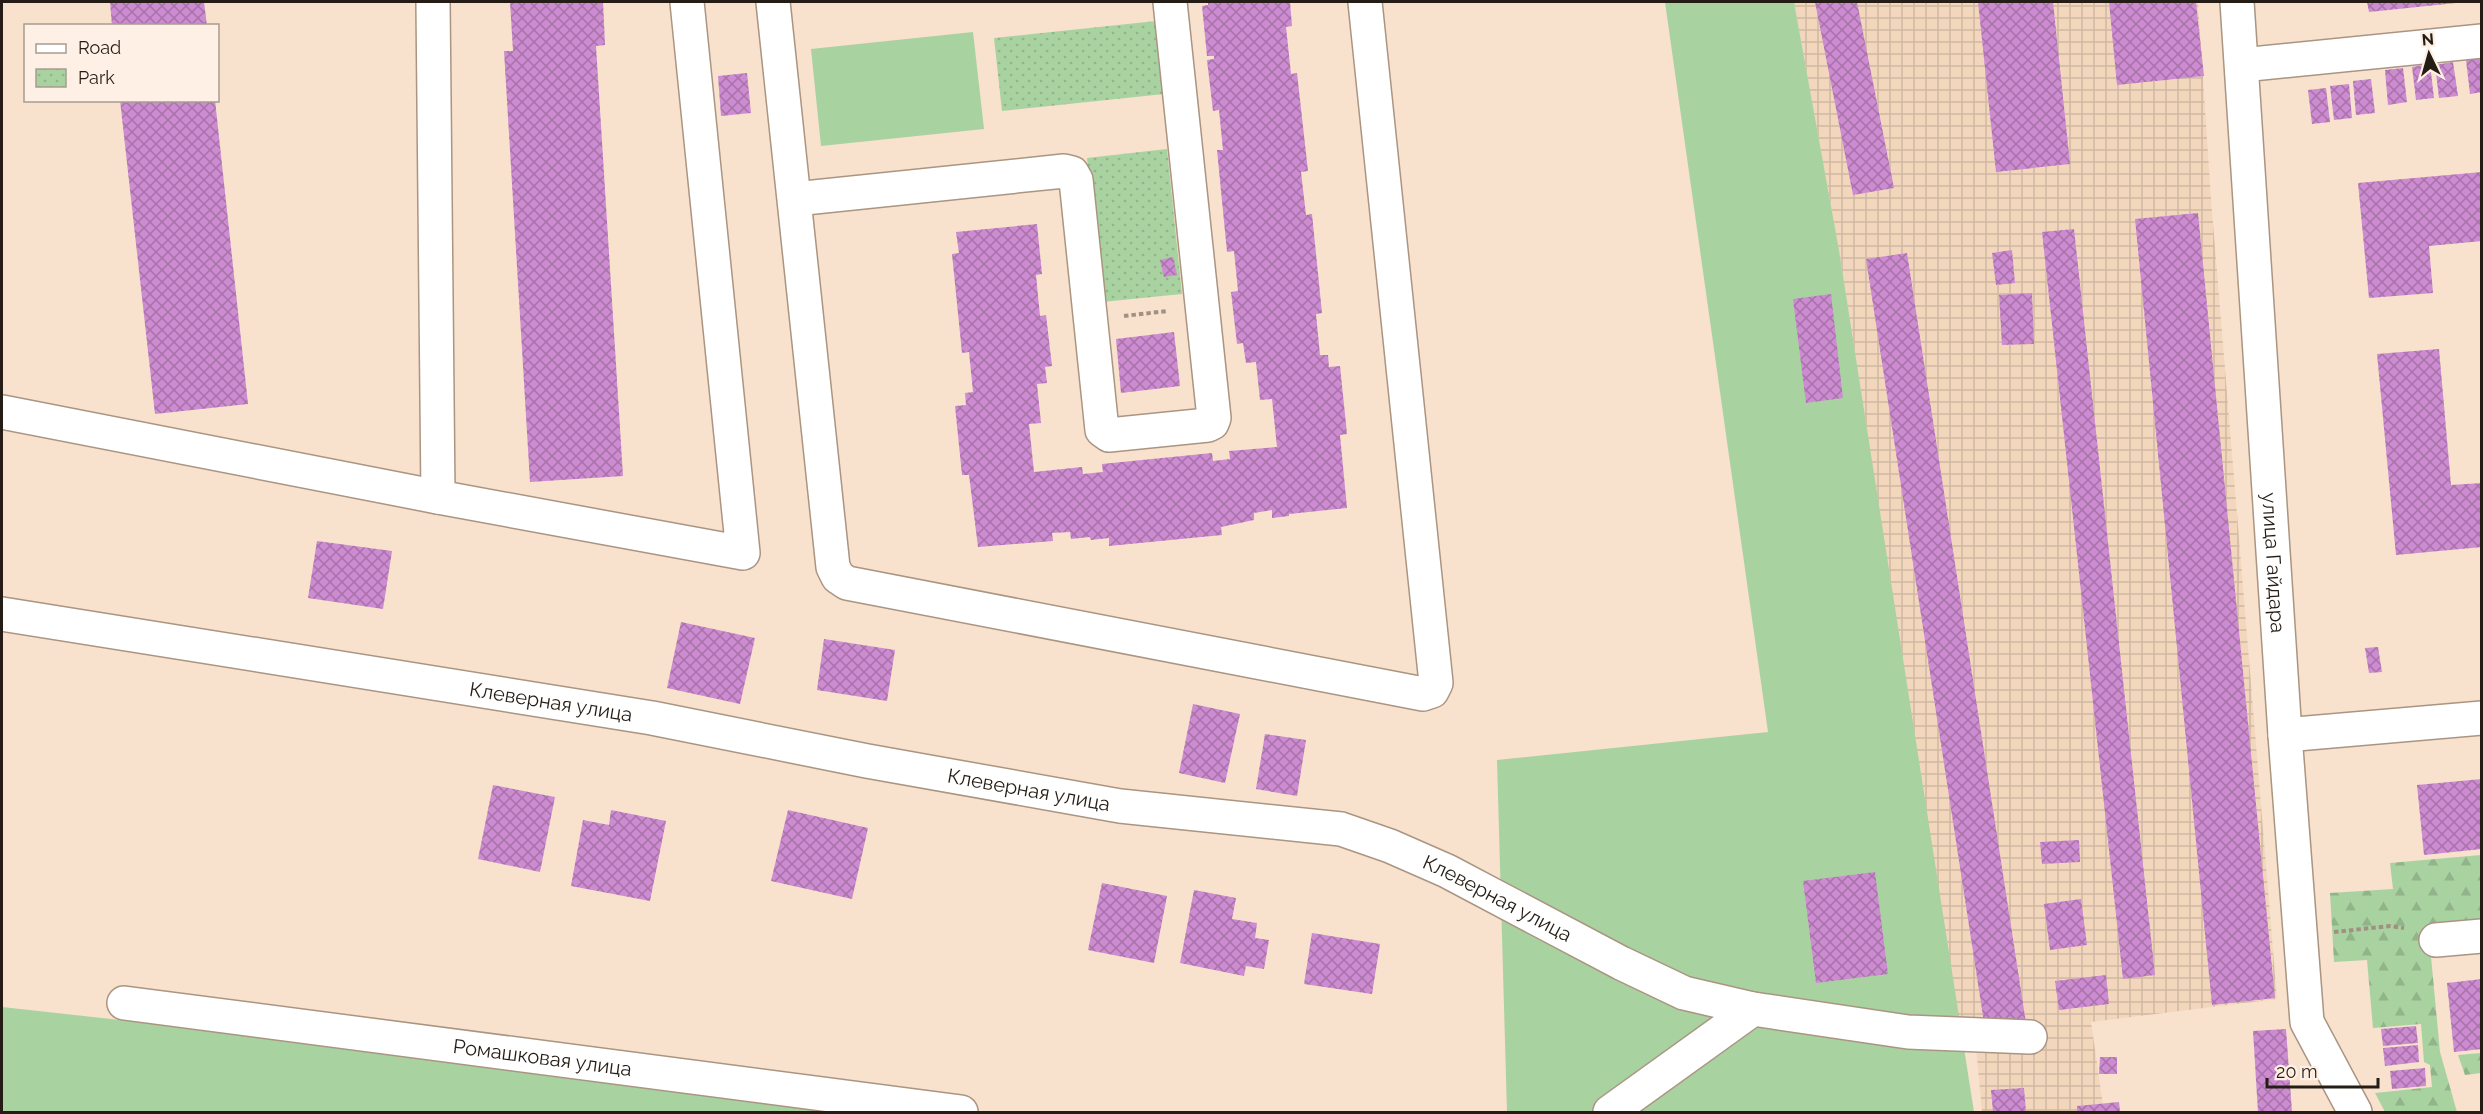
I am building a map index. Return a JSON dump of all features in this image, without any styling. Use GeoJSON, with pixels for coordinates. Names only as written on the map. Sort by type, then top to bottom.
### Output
{"type":"FeatureCollection","features":[{"type":"Feature","properties":{"kind":"street"},"geometry":{"type":"LineString","coordinates":[[433,2],[438,497]]}},
{"type":"Feature","properties":{"kind":"street"},"geometry":{"type":"LineString","coordinates":[[2,412],[743,554],[687,2]]}},
{"type":"Feature","properties":{"kind":"street"},"geometry":{"type":"LineString","coordinates":[[773,2],[833,567],[838,577],[847,583],[1423,694],[1432,691],[1436,683],[1365,2]]}},
{"type":"Feature","properties":{"kind":"street"},"geometry":{"type":"LineString","coordinates":[[795,199],[1064,171],[1072,173],[1076,180],[1102,430],[1109,435],[1212,423],[1214,417],[1170,2]]}},
{"type":"Feature","properties":{"kind":"street","name":"улица Гайдара"},"geometry":{"type":"LineString","coordinates":[[2237,2],[2285,735],[2307,1022],[2355,1113]]}},
{"type":"Feature","properties":{"kind":"street"},"geometry":{"type":"LineString","coordinates":[[2242,65],[2481,41]]}},
{"type":"Feature","properties":{"kind":"street","name":"Клеверная улица"},"geometry":{"type":"LineString","coordinates":[[2,614],[652,718],[855,759],[1120,806],[1310,828],[1341,829],[1390,846],[1447,871],[1621,963],[1684,993],[1753,1009],[1908,1032],[2030,1037]]}},
{"type":"Feature","properties":{"kind":"street"},"geometry":{"type":"LineString","coordinates":[[2285,735],[2481,718]]}},
{"type":"Feature","properties":{"kind":"street"},"geometry":{"type":"LineString","coordinates":[[2436,940],[2481,936]]}},
{"type":"Feature","properties":{"kind":"street","name":"Ромашковая улица"},"geometry":{"type":"LineString","coordinates":[[123,1003],[961,1113]]}},
{"type":"Feature","properties":{"kind":"street"},"geometry":{"type":"LineString","coordinates":[[1610,1113],[1753,1009]]}},
{"type":"Feature","properties":{"kind":"path"},"geometry":{"type":"LineString","coordinates":[[1090,319],[1202,308]]}},
{"type":"Feature","properties":{"kind":"path"},"geometry":{"type":"LineString","coordinates":[[2300,935],[2390,926],[2406,928],[2436,940]]}},
{"type":"Feature","properties":{"kind":"shaded area"},"geometry":{"type":"Polygon","coordinates":[[[1794,2],[2198,2],[2211,199],[2277,999],[2091,1022],[2104,1112],[1982,1112],[1975,1037],[1961,1038],[1839,250],[1794,2]]]}},
{"type":"Feature","properties":{"kind":"green space"},"geometry":{"type":"Polygon","coordinates":[[[1665,2],[1794,2],[1839,250],[1974,1112],[1507,1112],[1497,760],[1768,732],[1665,2]]]}},
{"type":"Feature","properties":{"kind":"green space"},"geometry":{"type":"Polygon","coordinates":[[[1156,21],[1164,94],[1002,111],[994,38],[1156,21]]]}},
{"type":"Feature","properties":{"kind":"green space"},"geometry":{"type":"Polygon","coordinates":[[[973,32],[984,129],[821,146],[811,49],[973,32]]]}},
{"type":"Feature","properties":{"kind":"green space"},"geometry":{"type":"Polygon","coordinates":[[[1167,149],[1182,294],[1102,302],[1087,158],[1167,149]]]}},
{"type":"Feature","properties":{"kind":"green space"},"geometry":{"type":"Polygon","coordinates":[[[2481,855],[2481,919],[2428,925],[2440,1052],[2457,1112],[2385,1112],[2375,1093],[2432,1087],[2430,1065],[2424,1062],[2421,1024],[2373,1028],[2367,960],[2334,962],[2330,893],[2393,889],[2390,863],[2481,855]]]}},
{"type":"Feature","properties":{"kind":"green space"},"geometry":{"type":"Polygon","coordinates":[[[2,1007],[111,1019],[867,1112],[2,1112],[2,1007]]]}},
{"type":"Feature","properties":{"kind":"green space"},"geometry":{"type":"Polygon","coordinates":[[[2481,1053],[2481,1073],[2465,1075],[2458,1055],[2481,1053]]]}},
{"type":"Feature","properties":{"kind":"building"},"geometry":{"type":"Polygon","coordinates":[[[110,2],[204,2],[207,24],[112,24],[110,2]]]}},
{"type":"Feature","properties":{"kind":"building"},"geometry":{"type":"Polygon","coordinates":[[[510,2],[603,2],[605,45],[596,46],[623,476],[530,482],[504,51],[513,51],[510,2]]]}},
{"type":"Feature","properties":{"kind":"building"},"geometry":{"type":"Polygon","coordinates":[[[1208,2],[1290,2],[1292,26],[1286,27],[1291,74],[1297,73],[1308,171],[1301,172],[1306,215],[1312,214],[1322,313],[1316,314],[1320,355],[1328,355],[1329,367],[1340,366],[1347,434],[1340,435],[1347,508],[1272,518],[1272,510],[1254,513],[1254,520],[1221,527],[1222,535],[1109,546],[1109,538],[1071,539],[1070,532],[1052,533],[1053,541],[978,547],[969,475],[962,475],[955,406],[966,405],[965,393],[973,392],[969,352],[962,353],[952,254],[959,253],[956,232],[1037,224],[1042,274],[1036,275],[1040,316],[1046,315],[1052,366],[1045,367],[1047,383],[1037,384],[1041,423],[1029,424],[1034,472],[1082,467],[1083,474],[1103,472],[1102,464],[1212,453],[1213,461],[1230,459],[1229,451],[1277,447],[1272,399],[1260,400],[1256,362],[1246,363],[1243,343],[1237,344],[1231,292],[1238,291],[1234,251],[1227,252],[1217,150],[1223,150],[1219,110],[1213,111],[1207,60],[1214,59],[1214,56],[1207,56],[1202,6],[1208,5],[1208,2]]]}},
{"type":"Feature","properties":{"kind":"building"},"geometry":{"type":"Polygon","coordinates":[[[1815,2],[1857,2],[1894,188],[1853,195],[1815,2]]]}},
{"type":"Feature","properties":{"kind":"building"},"geometry":{"type":"Polygon","coordinates":[[[1978,2],[2053,2],[2070,164],[1996,172],[1978,2]]]}},
{"type":"Feature","properties":{"kind":"building"},"geometry":{"type":"Polygon","coordinates":[[[2109,2],[2196,2],[2204,76],[2117,85],[2109,2]]]}},
{"type":"Feature","properties":{"kind":"building"},"geometry":{"type":"Polygon","coordinates":[[[2367,2],[2456,2],[2456,3],[2369,12],[2367,2]]]}},
{"type":"Feature","properties":{"kind":"building"},"geometry":{"type":"Polygon","coordinates":[[[2482,58],[2482,92],[2470,94],[2466,60],[2482,58]]]}},
{"type":"Feature","properties":{"kind":"building"},"geometry":{"type":"Polygon","coordinates":[[[2453,62],[2458,96],[2439,98],[2435,65],[2453,62]]]}},
{"type":"Feature","properties":{"kind":"building"},"geometry":{"type":"Polygon","coordinates":[[[2430,64],[2434,98],[2416,100],[2412,67],[2430,64]]]}},
{"type":"Feature","properties":{"kind":"building"},"geometry":{"type":"Polygon","coordinates":[[[2403,68],[2407,102],[2388,105],[2385,70],[2403,68]]]}},
{"type":"Feature","properties":{"kind":"building"},"geometry":{"type":"Polygon","coordinates":[[[747,73],[751,113],[721,116],[718,76],[747,73]]]}},
{"type":"Feature","properties":{"kind":"building"},"geometry":{"type":"Polygon","coordinates":[[[2371,79],[2375,113],[2356,115],[2353,81],[2371,79]]]}},
{"type":"Feature","properties":{"kind":"building"},"geometry":{"type":"Polygon","coordinates":[[[2349,84],[2352,118],[2334,120],[2330,86],[2349,84]]]}},
{"type":"Feature","properties":{"kind":"building"},"geometry":{"type":"Polygon","coordinates":[[[2326,88],[2330,122],[2312,124],[2308,90],[2326,88]]]}},
{"type":"Feature","properties":{"kind":"building"},"geometry":{"type":"Polygon","coordinates":[[[120,102],[215,102],[248,404],[155,414],[120,102]]]}},
{"type":"Feature","properties":{"kind":"building"},"geometry":{"type":"Polygon","coordinates":[[[2482,172],[2482,241],[2429,246],[2433,293],[2369,298],[2358,183],[2482,172]]]}},
{"type":"Feature","properties":{"kind":"building"},"geometry":{"type":"Polygon","coordinates":[[[2198,213],[2275,998],[2212,1005],[2135,219],[2198,213]]]}},
{"type":"Feature","properties":{"kind":"building"},"geometry":{"type":"Polygon","coordinates":[[[2074,229],[2155,975],[2123,979],[2042,232],[2074,229]]]}},
{"type":"Feature","properties":{"kind":"building"},"geometry":{"type":"Polygon","coordinates":[[[2012,250],[2015,283],[1996,285],[1992,253],[2012,250]]]}},
{"type":"Feature","properties":{"kind":"building"},"geometry":{"type":"Polygon","coordinates":[[[1907,253],[2026,1023],[1985,1029],[1866,259],[1907,253]]]}},
{"type":"Feature","properties":{"kind":"building"},"geometry":{"type":"Polygon","coordinates":[[[1173,257],[1177,275],[1164,277],[1160,260],[1173,257]]]}},
{"type":"Feature","properties":{"kind":"building"},"geometry":{"type":"Polygon","coordinates":[[[2032,293],[2034,344],[2002,345],[1999,295],[2032,293]]]}},
{"type":"Feature","properties":{"kind":"building"},"geometry":{"type":"Polygon","coordinates":[[[1831,294],[1843,398],[1806,403],[1793,299],[1831,294]]]}},
{"type":"Feature","properties":{"kind":"building"},"geometry":{"type":"Polygon","coordinates":[[[1174,332],[1180,386],[1121,393],[1116,339],[1174,332]]]}},
{"type":"Feature","properties":{"kind":"building"},"geometry":{"type":"Polygon","coordinates":[[[2439,349],[2451,485],[2482,483],[2482,547],[2396,555],[2377,354],[2439,349]]]}},
{"type":"Feature","properties":{"kind":"building"},"geometry":{"type":"Polygon","coordinates":[[[317,541],[392,551],[383,609],[308,598],[317,541]]]}},
{"type":"Feature","properties":{"kind":"building"},"geometry":{"type":"Polygon","coordinates":[[[681,622],[755,638],[740,704],[667,688],[681,622]]]}},
{"type":"Feature","properties":{"kind":"building"},"geometry":{"type":"Polygon","coordinates":[[[824,639],[895,650],[887,701],[817,690],[824,639]]]}},
{"type":"Feature","properties":{"kind":"building"},"geometry":{"type":"Polygon","coordinates":[[[2378,647],[2382,672],[2369,673],[2365,648],[2378,647]]]}},
{"type":"Feature","properties":{"kind":"building"},"geometry":{"type":"Polygon","coordinates":[[[1193,704],[1240,714],[1225,783],[1179,773],[1193,704]]]}},
{"type":"Feature","properties":{"kind":"building"},"geometry":{"type":"Polygon","coordinates":[[[1265,734],[1306,740],[1297,796],[1256,789],[1265,734]]]}},
{"type":"Feature","properties":{"kind":"building"},"geometry":{"type":"Polygon","coordinates":[[[2482,779],[2482,849],[2424,855],[2417,785],[2482,779]]]}},
{"type":"Feature","properties":{"kind":"building"},"geometry":{"type":"Polygon","coordinates":[[[493,785],[555,797],[540,872],[478,859],[493,785]]]}},
{"type":"Feature","properties":{"kind":"building"},"geometry":{"type":"Polygon","coordinates":[[[611,810],[666,821],[650,901],[571,886],[583,820],[609,825],[611,810]]]}},
{"type":"Feature","properties":{"kind":"building"},"geometry":{"type":"Polygon","coordinates":[[[788,810],[868,828],[852,899],[771,881],[788,810]]]}},
{"type":"Feature","properties":{"kind":"building"},"geometry":{"type":"Polygon","coordinates":[[[2079,840],[2080,862],[2042,864],[2040,842],[2079,840]]]}},
{"type":"Feature","properties":{"kind":"building"},"geometry":{"type":"Polygon","coordinates":[[[1875,872],[1888,974],[1816,983],[1803,881],[1875,872]]]}},
{"type":"Feature","properties":{"kind":"building"},"geometry":{"type":"Polygon","coordinates":[[[1102,883],[1167,896],[1154,963],[1088,950],[1102,883]]]}},
{"type":"Feature","properties":{"kind":"building"},"geometry":{"type":"Polygon","coordinates":[[[1194,890],[1236,898],[1232,919],[1257,923],[1255,938],[1269,940],[1264,969],[1246,966],[1244,976],[1180,963],[1194,890]]]}},
{"type":"Feature","properties":{"kind":"building"},"geometry":{"type":"Polygon","coordinates":[[[2081,899],[2087,945],[2050,950],[2044,904],[2081,899]]]}},
{"type":"Feature","properties":{"kind":"building"},"geometry":{"type":"Polygon","coordinates":[[[1312,933],[1380,944],[1372,994],[1304,984],[1312,933]]]}},
{"type":"Feature","properties":{"kind":"building"},"geometry":{"type":"Polygon","coordinates":[[[2106,975],[2109,1004],[2059,1010],[2055,981],[2106,975]]]}},
{"type":"Feature","properties":{"kind":"building"},"geometry":{"type":"Polygon","coordinates":[[[2482,979],[2482,1049],[2454,1052],[2447,983],[2482,979]]]}},
{"type":"Feature","properties":{"kind":"building"},"geometry":{"type":"Polygon","coordinates":[[[2416,1026],[2418,1043],[2383,1046],[2381,1029],[2416,1026]]]}},
{"type":"Feature","properties":{"kind":"building"},"geometry":{"type":"Polygon","coordinates":[[[2286,1029],[2292,1112],[2258,1112],[2253,1031],[2286,1029]]]}},
{"type":"Feature","properties":{"kind":"building"},"geometry":{"type":"Polygon","coordinates":[[[2418,1045],[2419,1062],[2385,1066],[2383,1048],[2418,1045]]]}},
{"type":"Feature","properties":{"kind":"building"},"geometry":{"type":"Polygon","coordinates":[[[2100,1057],[2117,1057],[2117,1074],[2099,1074],[2100,1057]]]}},
{"type":"Feature","properties":{"kind":"building"},"geometry":{"type":"Polygon","coordinates":[[[2425,1068],[2426,1086],[2392,1089],[2390,1071],[2425,1068]]]}},
{"type":"Feature","properties":{"kind":"building"},"geometry":{"type":"Polygon","coordinates":[[[2024,1088],[2026,1112],[1993,1112],[1991,1090],[2024,1088]]]}},
{"type":"Feature","properties":{"kind":"building"},"geometry":{"type":"Polygon","coordinates":[[[2119,1102],[2120,1112],[2077,1112],[2077,1106],[2119,1102]]]}}]}
